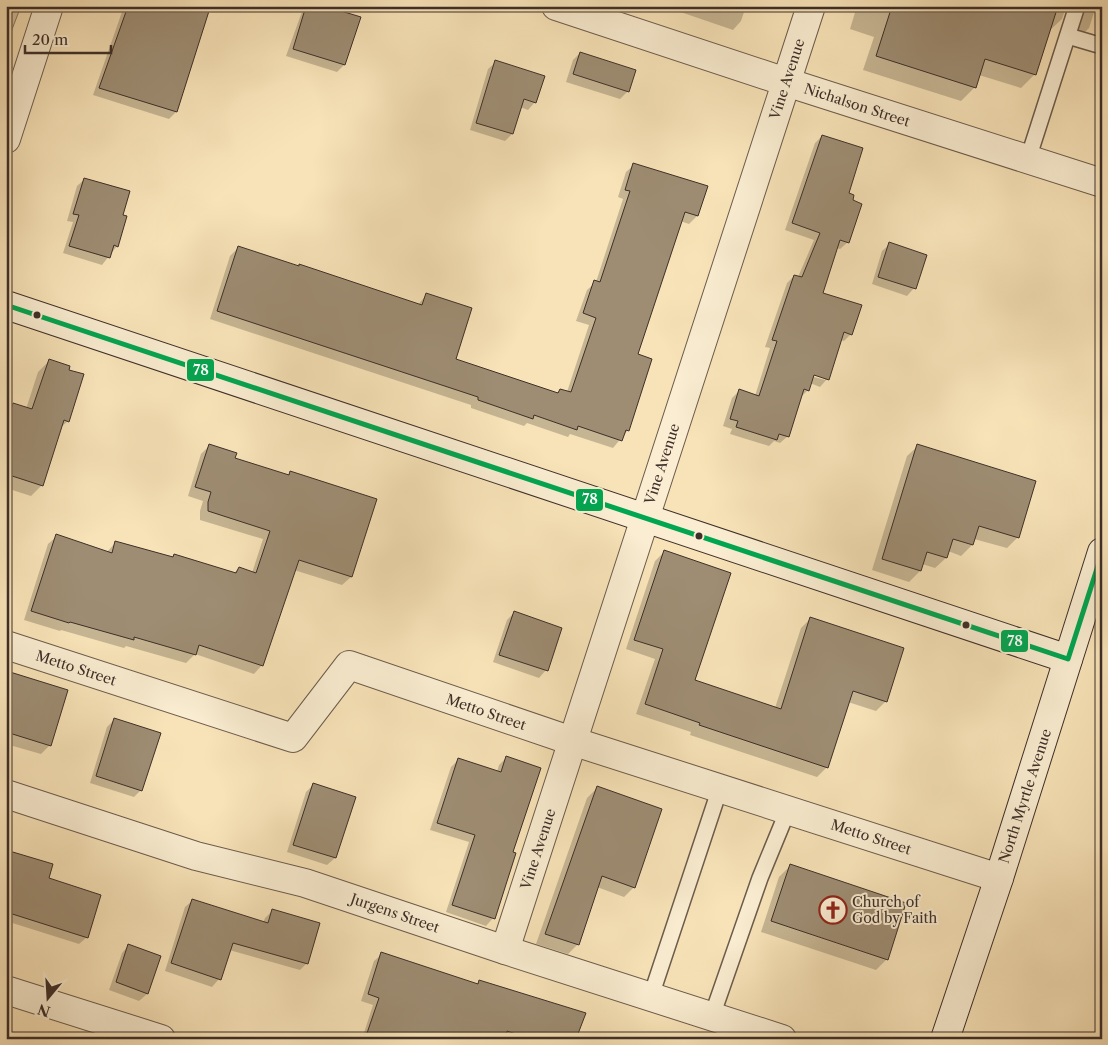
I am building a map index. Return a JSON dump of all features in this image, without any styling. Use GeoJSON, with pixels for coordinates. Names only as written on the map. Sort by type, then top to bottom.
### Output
{"type":"FeatureCollection","features":[{"type":"Feature","properties":{"kind":"street"},"geometry":{"type":"LineString","coordinates":[[6,139],[49,6]]}},
{"type":"Feature","properties":{"kind":"street","name":"Vine Avenue"},"geometry":{"type":"LineString","coordinates":[[505,950],[811,6]]}},
{"type":"Feature","properties":{"kind":"street","name":"Nichalson Street"},"geometry":{"type":"LineString","coordinates":[[571,9],[786,82],[1102,183]]}},
{"type":"Feature","properties":{"kind":"street"},"geometry":{"type":"LineString","coordinates":[[6,305],[1068,659]]}},
{"type":"Feature","properties":{"kind":"street","name":"North Myrtle Avenue"},"geometry":{"type":"LineString","coordinates":[[945,1039],[999,878],[1102,552]]}},
{"type":"Feature","properties":{"kind":"street","name":"Metto Street"},"geometry":{"type":"LineString","coordinates":[[6,645],[293,738],[350,665],[572,741],[999,878]]}},
{"type":"Feature","properties":{"kind":"street","name":"Jurgens Street"},"geometry":{"type":"LineString","coordinates":[[6,794],[196,856],[305,883],[505,950],[782,1039]]}},
{"type":"Feature","properties":{"kind":"street"},"geometry":{"type":"LineString","coordinates":[[6,990],[161,1039]]}},
{"type":"Feature","properties":{"kind":"lane"},"geometry":{"type":"LineString","coordinates":[[1028,159],[1077,6]]}},
{"type":"Feature","properties":{"kind":"lane"},"geometry":{"type":"LineString","coordinates":[[1068,36],[1102,46]]}},
{"type":"Feature","properties":{"kind":"lane"},"geometry":{"type":"LineString","coordinates":[[651,996],[720,788]]}},
{"type":"Feature","properties":{"kind":"lane"},"geometry":{"type":"LineString","coordinates":[[712,1016],[760,878],[788,810]]}},
{"type":"Feature","properties":{"kind":"shaded area"},"geometry":{"type":"Polygon","coordinates":[[[6,6],[21,6],[6,45],[6,6]]]}},
{"type":"Feature","properties":{"kind":"building"},"geometry":{"type":"Polygon","coordinates":[[[128,6],[194,6],[209,11],[177,112],[99,88],[128,6]]]}},
{"type":"Feature","properties":{"kind":"building"},"geometry":{"type":"Polygon","coordinates":[[[306,6],[342,6],[341,11],[361,17],[345,65],[293,49],[306,6]]]}},
{"type":"Feature","properties":{"kind":"building"},"geometry":{"type":"Polygon","coordinates":[[[892,6],[1058,6],[1036,75],[985,59],[976,88],[876,56],[892,6]]]}},
{"type":"Feature","properties":{"kind":"building"},"geometry":{"type":"Polygon","coordinates":[[[580,52],[636,70],[629,92],[573,74],[580,52]]]}},
{"type":"Feature","properties":{"kind":"building"},"geometry":{"type":"Polygon","coordinates":[[[495,60],[545,76],[536,103],[524,99],[513,134],[476,123],[495,60]]]}},
{"type":"Feature","properties":{"kind":"building"},"geometry":{"type":"Polygon","coordinates":[[[822,135],[863,148],[849,193],[854,195],[853,200],[862,204],[849,243],[840,240],[823,293],[862,305],[852,335],[844,332],[829,380],[814,375],[809,391],[804,389],[789,437],[779,434],[777,440],[736,427],[738,421],[730,419],[739,389],[759,396],[777,341],[772,340],[794,275],[802,277],[820,233],[792,223],[822,135]]]}},
{"type":"Feature","properties":{"kind":"building"},"geometry":{"type":"Polygon","coordinates":[[[633,163],[708,186],[698,216],[685,212],[638,354],[652,359],[629,431],[626,430],[622,441],[578,426],[577,430],[534,415],[533,419],[478,400],[478,397],[217,311],[238,246],[422,305],[426,293],[472,308],[456,359],[558,393],[560,389],[571,392],[596,318],[583,313],[594,280],[600,282],[630,191],[625,190],[633,163]]]}},
{"type":"Feature","properties":{"kind":"building"},"geometry":{"type":"Polygon","coordinates":[[[84,178],[130,191],[123,215],[127,216],[118,247],[114,245],[110,258],[69,246],[79,215],[73,214],[84,178]]]}},
{"type":"Feature","properties":{"kind":"building"},"geometry":{"type":"Polygon","coordinates":[[[889,242],[927,255],[916,289],[878,277],[889,242]]]}},
{"type":"Feature","properties":{"kind":"building"},"geometry":{"type":"Polygon","coordinates":[[[49,359],[70,366],[69,370],[84,374],[69,422],[64,420],[43,486],[6,474],[6,426],[13,403],[32,409],[49,359]]]}},
{"type":"Feature","properties":{"kind":"building"},"geometry":{"type":"Polygon","coordinates":[[[209,444],[237,453],[235,458],[289,475],[290,471],[377,499],[352,577],[299,560],[263,666],[199,645],[196,655],[134,637],[134,640],[69,623],[31,611],[56,534],[112,553],[115,541],[173,557],[174,554],[236,573],[239,567],[256,573],[270,531],[208,511],[211,492],[195,487],[209,444]]]}},
{"type":"Feature","properties":{"kind":"building"},"geometry":{"type":"Polygon","coordinates":[[[917,444],[1036,481],[1019,538],[979,526],[973,545],[953,539],[947,558],[927,552],[921,571],[882,559],[917,444]]]}},
{"type":"Feature","properties":{"kind":"building"},"geometry":{"type":"Polygon","coordinates":[[[664,550],[731,573],[695,680],[781,709],[810,617],[904,648],[887,702],[853,691],[828,768],[699,725],[700,723],[645,704],[663,649],[634,640],[664,550]]]}},
{"type":"Feature","properties":{"kind":"building"},"geometry":{"type":"Polygon","coordinates":[[[514,611],[562,628],[548,671],[499,655],[514,611]]]}},
{"type":"Feature","properties":{"kind":"building"},"geometry":{"type":"Polygon","coordinates":[[[10,672],[68,690],[51,746],[6,732],[6,685],[10,672]]]}},
{"type":"Feature","properties":{"kind":"building"},"geometry":{"type":"Polygon","coordinates":[[[114,718],[161,733],[142,791],[96,776],[114,718]]]}},
{"type":"Feature","properties":{"kind":"building"},"geometry":{"type":"Polygon","coordinates":[[[506,756],[541,768],[513,852],[516,853],[495,919],[452,905],[475,835],[437,823],[458,758],[501,772],[506,756]]]}},
{"type":"Feature","properties":{"kind":"building"},"geometry":{"type":"Polygon","coordinates":[[[313,783],[356,797],[336,858],[293,845],[313,783]]]}},
{"type":"Feature","properties":{"kind":"building"},"geometry":{"type":"Polygon","coordinates":[[[597,786],[662,809],[635,888],[602,876],[579,945],[545,934],[597,786]]]}},
{"type":"Feature","properties":{"kind":"building"},"geometry":{"type":"Polygon","coordinates":[[[6,850],[53,864],[49,878],[101,895],[88,938],[6,912],[6,850]]]}},
{"type":"Feature","properties":{"kind":"building"},"geometry":{"type":"Polygon","coordinates":[[[790,864],[906,903],[888,960],[771,921],[790,864]]]}},
{"type":"Feature","properties":{"kind":"building"},"geometry":{"type":"Polygon","coordinates":[[[192,899],[268,923],[272,909],[320,923],[308,964],[233,943],[221,980],[171,963],[192,899]]]}},
{"type":"Feature","properties":{"kind":"building"},"geometry":{"type":"Polygon","coordinates":[[[128,944],[161,956],[148,994],[116,982],[128,944]]]}},
{"type":"Feature","properties":{"kind":"building"},"geometry":{"type":"Polygon","coordinates":[[[381,952],[478,984],[479,980],[586,1013],[576,1039],[531,1039],[507,1031],[506,1039],[365,1039],[379,998],[368,994],[381,952]]]}},
{"type":"Feature","properties":{"kind":"transit line","name":"78"},"geometry":{"type":"LineString","coordinates":[[6,305],[1068,659],[1102,553]]}},
{"type":"Feature","properties":{"kind":"place","name":"Church of God by Faith"},"geometry":{"type":"Point","coordinates":[833,910]}}]}
